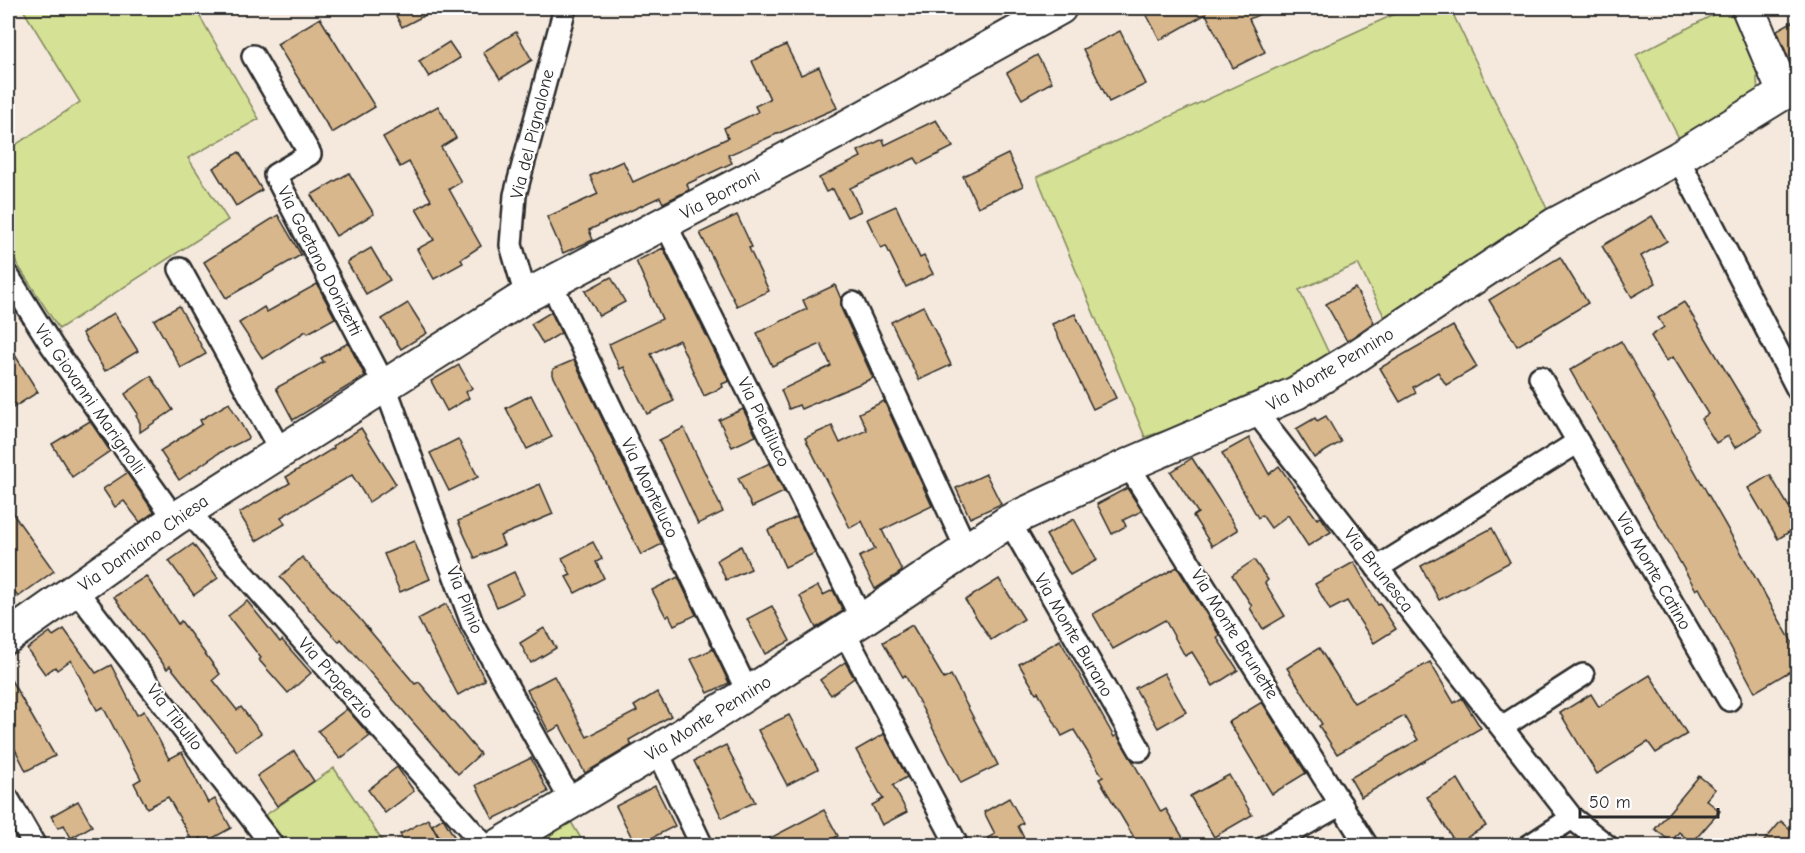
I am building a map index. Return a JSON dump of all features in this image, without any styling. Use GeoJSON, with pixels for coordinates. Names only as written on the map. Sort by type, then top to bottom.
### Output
{"type":"FeatureCollection","features":[{"type":"Feature","properties":{"kind":"street","name":"Via del Pignalone"},"geometry":{"type":"LineString","coordinates":[[539,289],[511,245],[515,195],[565,8]]}},
{"type":"Feature","properties":{"kind":"street","name":"Via Monte Pennino"},"geometry":{"type":"LineString","coordinates":[[498,846],[657,751],[853,626],[1009,521],[1128,465],[1257,412],[1296,393],[1352,359],[1555,224],[1678,158],[1791,89],[1748,8]]}},
{"type":"Feature","properties":{"kind":"street","name":"Via Borroni"},"geometry":{"type":"LineString","coordinates":[[385,386],[539,289],[666,223],[1053,9]]}},
{"type":"Feature","properties":{"kind":"street","name":"Via Gaetano Donizetti"},"geometry":{"type":"LineString","coordinates":[[253,56],[310,154],[275,175],[385,386]]}},
{"type":"Feature","properties":{"kind":"street"},"geometry":{"type":"LineString","coordinates":[[1678,158],[1797,390]]}},
{"type":"Feature","properties":{"kind":"street","name":"Via Piediluco"},"geometry":{"type":"LineString","coordinates":[[666,223],[853,626]]}},
{"type":"Feature","properties":{"kind":"street"},"geometry":{"type":"LineString","coordinates":[[180,269],[280,450]]}},
{"type":"Feature","properties":{"kind":"street","name":"Via Giovanni Marignolli"},"geometry":{"type":"LineString","coordinates":[[8,276],[52,346],[181,515]]}},
{"type":"Feature","properties":{"kind":"street","name":"Via Monteluco"},"geometry":{"type":"LineString","coordinates":[[539,289],[748,693]]}},
{"type":"Feature","properties":{"kind":"street"},"geometry":{"type":"LineString","coordinates":[[853,303],[966,548]]}},
{"type":"Feature","properties":{"kind":"street","name":"Via Monte Catino"},"geometry":{"type":"LineString","coordinates":[[1540,376],[1729,700]]}},
{"type":"Feature","properties":{"kind":"street","name":"Via Damiano Chiesa"},"geometry":{"type":"LineString","coordinates":[[8,635],[181,515],[280,450],[385,386]]}},
{"type":"Feature","properties":{"kind":"street","name":"Via Plinio"},"geometry":{"type":"LineString","coordinates":[[385,386],[472,623],[571,801]]}},
{"type":"Feature","properties":{"kind":"street","name":"Via Brunesca"},"geometry":{"type":"LineString","coordinates":[[1257,412],[1572,818],[1607,846]]}},
{"type":"Feature","properties":{"kind":"street"},"geometry":{"type":"LineString","coordinates":[[1377,568],[1578,442]]}},
{"type":"Feature","properties":{"kind":"street","name":"Via Monte Brunette"},"geometry":{"type":"LineString","coordinates":[[1128,465],[1367,846]]}},
{"type":"Feature","properties":{"kind":"street","name":"Via Properzio"},"geometry":{"type":"LineString","coordinates":[[181,515],[485,846]]}},
{"type":"Feature","properties":{"kind":"street","name":"Via Monte Burano"},"geometry":{"type":"LineString","coordinates":[[1009,521],[1140,750]]}},
{"type":"Feature","properties":{"kind":"street","name":"Via Tibullo"},"geometry":{"type":"LineString","coordinates":[[76,590],[273,846]]}},
{"type":"Feature","properties":{"kind":"street"},"geometry":{"type":"LineString","coordinates":[[853,626],[955,841]]}},
{"type":"Feature","properties":{"kind":"street"},"geometry":{"type":"LineString","coordinates":[[1502,727],[1583,675]]}},
{"type":"Feature","properties":{"kind":"street"},"geometry":{"type":"LineString","coordinates":[[657,751],[702,846]]}},
{"type":"Feature","properties":{"kind":"street"},"geometry":{"type":"LineString","coordinates":[[8,799],[35,846]]}},
{"type":"Feature","properties":{"kind":"street"},"geometry":{"type":"LineString","coordinates":[[1268,846],[1341,804]]}},
{"type":"Feature","properties":{"kind":"street"},"geometry":{"type":"LineString","coordinates":[[1529,846],[1572,818]]}},
{"type":"Feature","properties":{"kind":"green space"},"geometry":{"type":"Polygon","coordinates":[[[22,8],[195,8],[259,119],[188,158],[228,220],[59,329],[8,250],[8,150],[80,102],[22,8]]]}},
{"type":"Feature","properties":{"kind":"green space"},"geometry":{"type":"Polygon","coordinates":[[[1408,8],[1450,8],[1550,215],[1390,328],[1358,264],[1299,290],[1333,362],[1246,405],[1145,437],[1037,177],[1408,8]]]}},
{"type":"Feature","properties":{"kind":"green space"},"geometry":{"type":"Polygon","coordinates":[[[1726,8],[1736,8],[1756,66],[1758,93],[1682,144],[1636,55],[1726,8]]]}},
{"type":"Feature","properties":{"kind":"green space"},"geometry":{"type":"Polygon","coordinates":[[[334,768],[385,845],[273,845],[257,821],[334,768]]]}},
{"type":"Feature","properties":{"kind":"green space"},"geometry":{"type":"Polygon","coordinates":[[[568,817],[585,845],[518,846],[568,817]]]}},
{"type":"Feature","properties":{"kind":"building"},"geometry":{"type":"Polygon","coordinates":[[[392,8],[439,8],[402,27],[392,8]]]}},
{"type":"Feature","properties":{"kind":"building"},"geometry":{"type":"Polygon","coordinates":[[[1143,8],[1273,8],[1249,19],[1265,52],[1233,68],[1206,14],[1160,40],[1143,8]]]}},
{"type":"Feature","properties":{"kind":"building"},"geometry":{"type":"Polygon","coordinates":[[[320,18],[375,107],[332,133],[277,44],[320,18]]]}},
{"type":"Feature","properties":{"kind":"building"},"geometry":{"type":"Polygon","coordinates":[[[1797,19],[1797,79],[1777,30],[1797,19]]]}},
{"type":"Feature","properties":{"kind":"building"},"geometry":{"type":"Polygon","coordinates":[[[1120,31],[1146,84],[1109,102],[1083,49],[1120,31]]]}},
{"type":"Feature","properties":{"kind":"building"},"geometry":{"type":"Polygon","coordinates":[[[516,32],[532,60],[500,79],[483,52],[516,32]]]}},
{"type":"Feature","properties":{"kind":"building"},"geometry":{"type":"Polygon","coordinates":[[[449,42],[460,58],[429,77],[419,61],[449,42]]]}},
{"type":"Feature","properties":{"kind":"building"},"geometry":{"type":"Polygon","coordinates":[[[786,45],[801,75],[819,67],[837,108],[728,155],[732,163],[687,184],[689,190],[663,203],[660,197],[589,230],[593,240],[563,253],[547,217],[598,194],[590,176],[623,161],[633,182],[728,138],[724,128],[758,112],[755,106],[770,99],[752,61],[786,45]]]}},
{"type":"Feature","properties":{"kind":"building"},"geometry":{"type":"Polygon","coordinates":[[[1037,55],[1052,82],[1022,99],[1007,73],[1037,55]]]}},
{"type":"Feature","properties":{"kind":"building"},"geometry":{"type":"Polygon","coordinates":[[[438,106],[456,138],[441,147],[461,182],[449,189],[481,246],[461,259],[463,263],[434,279],[417,249],[434,240],[416,209],[431,200],[409,162],[400,167],[383,137],[438,106]]]}},
{"type":"Feature","properties":{"kind":"building"},"geometry":{"type":"Polygon","coordinates":[[[936,120],[953,147],[919,164],[915,158],[850,188],[861,211],[847,217],[833,189],[826,192],[819,178],[861,157],[858,151],[883,139],[885,145],[936,120]]]}},
{"type":"Feature","properties":{"kind":"building"},"geometry":{"type":"Polygon","coordinates":[[[239,152],[262,190],[236,206],[213,168],[239,152]]]}},
{"type":"Feature","properties":{"kind":"building"},"geometry":{"type":"Polygon","coordinates":[[[1008,154],[1023,186],[978,207],[963,176],[1008,154]]]}},
{"type":"Feature","properties":{"kind":"building"},"geometry":{"type":"Polygon","coordinates":[[[349,173],[374,214],[336,236],[311,195],[349,173]]]}},
{"type":"Feature","properties":{"kind":"building"},"geometry":{"type":"Polygon","coordinates":[[[896,206],[920,258],[924,256],[933,274],[906,287],[886,246],[881,248],[867,219],[896,206]]]}},
{"type":"Feature","properties":{"kind":"building"},"geometry":{"type":"Polygon","coordinates":[[[278,215],[301,255],[226,298],[204,262],[278,215]]]}},
{"type":"Feature","properties":{"kind":"building"},"geometry":{"type":"Polygon","coordinates":[[[737,215],[769,291],[737,306],[700,233],[737,215]]]}},
{"type":"Feature","properties":{"kind":"building"},"geometry":{"type":"Polygon","coordinates":[[[1652,216],[1667,241],[1641,256],[1656,283],[1632,297],[1602,246],[1652,216]]]}},
{"type":"Feature","properties":{"kind":"building"},"geometry":{"type":"Polygon","coordinates":[[[371,248],[390,280],[366,294],[347,262],[371,248]]]}},
{"type":"Feature","properties":{"kind":"building"},"geometry":{"type":"Polygon","coordinates":[[[663,248],[729,381],[722,384],[723,387],[704,396],[679,340],[651,354],[674,401],[647,414],[624,367],[620,369],[609,344],[662,319],[636,261],[663,248]]]}},
{"type":"Feature","properties":{"kind":"building"},"geometry":{"type":"Polygon","coordinates":[[[1560,257],[1588,303],[1517,346],[1489,300],[1560,257]]]}},
{"type":"Feature","properties":{"kind":"building"},"geometry":{"type":"Polygon","coordinates":[[[611,277],[625,302],[599,316],[585,291],[611,277]]]}},
{"type":"Feature","properties":{"kind":"building"},"geometry":{"type":"Polygon","coordinates":[[[317,284],[335,318],[308,333],[306,331],[263,359],[239,323],[264,307],[267,312],[317,284]]]}},
{"type":"Feature","properties":{"kind":"building"},"geometry":{"type":"Polygon","coordinates":[[[835,285],[841,299],[841,308],[873,378],[801,409],[799,405],[789,409],[781,390],[831,366],[821,344],[772,366],[757,333],[807,309],[803,300],[835,285]]]}},
{"type":"Feature","properties":{"kind":"building"},"geometry":{"type":"Polygon","coordinates":[[[1355,288],[1374,322],[1347,341],[1326,304],[1355,288]]]}},
{"type":"Feature","properties":{"kind":"building"},"geometry":{"type":"Polygon","coordinates":[[[1684,302],[1762,431],[1735,448],[1728,436],[1716,443],[1701,419],[1708,414],[1673,357],[1666,361],[1651,336],[1664,327],[1658,318],[1684,302]]]}},
{"type":"Feature","properties":{"kind":"building"},"geometry":{"type":"Polygon","coordinates":[[[408,303],[427,333],[401,349],[382,319],[408,303]]]}},
{"type":"Feature","properties":{"kind":"building"},"geometry":{"type":"Polygon","coordinates":[[[179,306],[206,354],[181,368],[154,320],[179,306]]]}},
{"type":"Feature","properties":{"kind":"building"},"geometry":{"type":"Polygon","coordinates":[[[923,306],[951,365],[919,380],[891,322],[923,306]]]}},
{"type":"Feature","properties":{"kind":"building"},"geometry":{"type":"Polygon","coordinates":[[[551,312],[561,333],[543,344],[531,324],[551,312]]]}},
{"type":"Feature","properties":{"kind":"building"},"geometry":{"type":"Polygon","coordinates":[[[114,313],[138,351],[105,371],[82,333],[114,313]]]}},
{"type":"Feature","properties":{"kind":"building"},"geometry":{"type":"Polygon","coordinates":[[[1075,314],[1116,398],[1093,409],[1052,324],[1075,314]]]}},
{"type":"Feature","properties":{"kind":"building"},"geometry":{"type":"Polygon","coordinates":[[[1453,326],[1477,367],[1446,385],[1438,372],[1413,387],[1416,393],[1400,402],[1380,368],[1453,326]]]}},
{"type":"Feature","properties":{"kind":"building"},"geometry":{"type":"Polygon","coordinates":[[[1621,341],[1797,651],[1797,667],[1755,692],[1699,588],[1696,590],[1570,370],[1621,341]]]}},
{"type":"Feature","properties":{"kind":"building"},"geometry":{"type":"Polygon","coordinates":[[[348,343],[365,376],[293,420],[276,388],[324,362],[321,358],[348,343]]]}},
{"type":"Feature","properties":{"kind":"building"},"geometry":{"type":"Polygon","coordinates":[[[8,344],[38,392],[8,411],[8,344]]]}},
{"type":"Feature","properties":{"kind":"building"},"geometry":{"type":"Polygon","coordinates":[[[574,360],[662,544],[641,555],[553,375],[553,369],[574,360]]]}},
{"type":"Feature","properties":{"kind":"building"},"geometry":{"type":"Polygon","coordinates":[[[459,365],[472,388],[466,392],[469,398],[447,411],[431,381],[459,365]]]}},
{"type":"Feature","properties":{"kind":"building"},"geometry":{"type":"Polygon","coordinates":[[[151,376],[173,410],[140,432],[140,423],[136,416],[138,414],[125,394],[151,376]]]}},
{"type":"Feature","properties":{"kind":"building"},"geometry":{"type":"Polygon","coordinates":[[[531,395],[552,437],[527,449],[506,408],[531,395]]]}},
{"type":"Feature","properties":{"kind":"building"},"geometry":{"type":"Polygon","coordinates":[[[884,401],[932,506],[882,530],[902,571],[875,589],[859,557],[875,549],[862,521],[850,528],[805,438],[832,426],[840,443],[867,430],[859,413],[884,401]]]}},
{"type":"Feature","properties":{"kind":"building"},"geometry":{"type":"Polygon","coordinates":[[[229,403],[249,438],[219,453],[179,480],[160,451],[202,424],[200,420],[229,403]]]}},
{"type":"Feature","properties":{"kind":"building"},"geometry":{"type":"Polygon","coordinates":[[[743,409],[756,436],[732,447],[719,420],[743,409]]]}},
{"type":"Feature","properties":{"kind":"building"},"geometry":{"type":"Polygon","coordinates":[[[1326,416],[1341,442],[1314,458],[1296,429],[1315,418],[1317,421],[1326,416]]]}},
{"type":"Feature","properties":{"kind":"building"},"geometry":{"type":"Polygon","coordinates":[[[90,421],[110,451],[72,477],[52,444],[90,421]]]}},
{"type":"Feature","properties":{"kind":"building"},"geometry":{"type":"Polygon","coordinates":[[[361,428],[396,484],[369,502],[352,475],[281,517],[285,524],[256,541],[239,513],[290,483],[286,477],[334,448],[333,446],[361,428]]]}},
{"type":"Feature","properties":{"kind":"building"},"geometry":{"type":"Polygon","coordinates":[[[684,428],[723,512],[698,524],[659,440],[684,428]]]}},
{"type":"Feature","properties":{"kind":"building"},"geometry":{"type":"Polygon","coordinates":[[[1249,438],[1269,474],[1279,466],[1317,519],[1321,517],[1331,532],[1308,546],[1288,515],[1271,528],[1262,515],[1258,518],[1222,453],[1249,438]]]}},
{"type":"Feature","properties":{"kind":"building"},"geometry":{"type":"Polygon","coordinates":[[[458,439],[478,477],[449,491],[430,453],[458,439]]]}},
{"type":"Feature","properties":{"kind":"building"},"geometry":{"type":"Polygon","coordinates":[[[1192,458],[1238,530],[1212,546],[1193,516],[1198,513],[1171,472],[1192,458]]]}},
{"type":"Feature","properties":{"kind":"building"},"geometry":{"type":"Polygon","coordinates":[[[770,463],[784,492],[752,507],[738,478],[770,463]]]}},
{"type":"Feature","properties":{"kind":"building"},"geometry":{"type":"Polygon","coordinates":[[[127,473],[154,512],[140,522],[124,501],[115,507],[103,489],[127,473]]]}},
{"type":"Feature","properties":{"kind":"building"},"geometry":{"type":"Polygon","coordinates":[[[986,474],[1001,504],[970,518],[956,488],[986,474]]]}},
{"type":"Feature","properties":{"kind":"building"},"geometry":{"type":"Polygon","coordinates":[[[1770,475],[1789,507],[1797,502],[1797,527],[1778,539],[1748,488],[1770,475]]]}},
{"type":"Feature","properties":{"kind":"building"},"geometry":{"type":"Polygon","coordinates":[[[540,484],[553,514],[500,536],[504,545],[475,558],[458,521],[540,484]]]}},
{"type":"Feature","properties":{"kind":"building"},"geometry":{"type":"Polygon","coordinates":[[[1127,488],[1142,511],[1123,520],[1126,526],[1112,534],[1097,504],[1127,488]]]}},
{"type":"Feature","properties":{"kind":"building"},"geometry":{"type":"Polygon","coordinates":[[[8,507],[54,571],[18,597],[8,583],[8,507]]]}},
{"type":"Feature","properties":{"kind":"building"},"geometry":{"type":"Polygon","coordinates":[[[797,517],[815,553],[785,567],[768,530],[797,517]]]}},
{"type":"Feature","properties":{"kind":"building"},"geometry":{"type":"Polygon","coordinates":[[[1074,519],[1097,560],[1070,575],[1046,535],[1074,519]]]}},
{"type":"Feature","properties":{"kind":"building"},"geometry":{"type":"Polygon","coordinates":[[[1492,528],[1510,562],[1439,600],[1421,566],[1492,528]]]}},
{"type":"Feature","properties":{"kind":"building"},"geometry":{"type":"Polygon","coordinates":[[[414,541],[430,579],[400,592],[384,554],[414,541]]]}},
{"type":"Feature","properties":{"kind":"building"},"geometry":{"type":"Polygon","coordinates":[[[593,542],[602,559],[596,562],[604,578],[575,593],[566,577],[571,575],[562,558],[593,542]]]}},
{"type":"Feature","properties":{"kind":"building"},"geometry":{"type":"Polygon","coordinates":[[[193,544],[218,578],[194,595],[169,561],[193,544]]]}},
{"type":"Feature","properties":{"kind":"building"},"geometry":{"type":"Polygon","coordinates":[[[741,546],[751,569],[726,580],[717,560],[741,546]]]}},
{"type":"Feature","properties":{"kind":"building"},"geometry":{"type":"Polygon","coordinates":[[[302,557],[358,617],[415,684],[419,682],[480,754],[458,774],[341,639],[339,642],[280,577],[302,557]]]}},
{"type":"Feature","properties":{"kind":"building"},"geometry":{"type":"Polygon","coordinates":[[[1254,560],[1268,580],[1265,583],[1285,616],[1263,629],[1250,608],[1252,606],[1232,575],[1254,560]]]}},
{"type":"Feature","properties":{"kind":"building"},"geometry":{"type":"Polygon","coordinates":[[[1354,562],[1378,605],[1380,604],[1396,629],[1374,643],[1347,601],[1330,610],[1315,584],[1354,562]]]}},
{"type":"Feature","properties":{"kind":"building"},"geometry":{"type":"Polygon","coordinates":[[[1177,567],[1220,636],[1217,638],[1238,670],[1213,686],[1192,652],[1185,656],[1165,620],[1113,649],[1093,614],[1177,567]]]}},
{"type":"Feature","properties":{"kind":"building"},"geometry":{"type":"Polygon","coordinates":[[[514,572],[524,594],[497,607],[487,585],[514,572]]]}},
{"type":"Feature","properties":{"kind":"building"},"geometry":{"type":"Polygon","coordinates":[[[146,576],[178,624],[181,621],[220,674],[213,680],[237,710],[241,707],[261,733],[237,751],[170,666],[167,669],[114,597],[146,576]]]}},
{"type":"Feature","properties":{"kind":"building"},"geometry":{"type":"Polygon","coordinates":[[[678,577],[696,615],[674,625],[669,615],[666,617],[652,590],[678,577]]]}},
{"type":"Feature","properties":{"kind":"building"},"geometry":{"type":"Polygon","coordinates":[[[999,579],[1024,619],[991,640],[965,600],[999,579]]]}},
{"type":"Feature","properties":{"kind":"building"},"geometry":{"type":"Polygon","coordinates":[[[818,586],[823,595],[833,590],[843,611],[816,628],[800,596],[818,586]]]}},
{"type":"Feature","properties":{"kind":"building"},"geometry":{"type":"Polygon","coordinates":[[[247,601],[280,642],[282,640],[311,673],[288,693],[259,660],[261,658],[228,616],[247,601]]]}},
{"type":"Feature","properties":{"kind":"building"},"geometry":{"type":"Polygon","coordinates":[[[446,604],[485,680],[458,695],[418,619],[446,604]]]}},
{"type":"Feature","properties":{"kind":"building"},"geometry":{"type":"Polygon","coordinates":[[[772,606],[790,641],[765,654],[747,619],[772,606]]]}},
{"type":"Feature","properties":{"kind":"building"},"geometry":{"type":"Polygon","coordinates":[[[912,625],[944,679],[951,675],[998,765],[961,783],[905,675],[903,677],[883,642],[912,625]]]}},
{"type":"Feature","properties":{"kind":"building"},"geometry":{"type":"Polygon","coordinates":[[[544,628],[556,648],[531,663],[520,643],[544,628]]]}},
{"type":"Feature","properties":{"kind":"building"},"geometry":{"type":"Polygon","coordinates":[[[64,629],[96,673],[111,665],[137,715],[144,711],[169,759],[182,752],[208,803],[215,799],[231,828],[204,843],[201,838],[193,842],[168,797],[147,808],[134,783],[141,779],[103,707],[97,710],[71,660],[57,670],[55,667],[45,674],[27,649],[50,632],[53,636],[64,629]]]}},
{"type":"Feature","properties":{"kind":"building"},"geometry":{"type":"Polygon","coordinates":[[[1060,640],[1114,737],[1117,735],[1161,812],[1166,809],[1188,846],[1139,846],[1099,779],[1103,777],[1074,730],[1062,736],[1038,692],[1036,693],[1019,664],[1060,640]]]}},
{"type":"Feature","properties":{"kind":"building"},"geometry":{"type":"Polygon","coordinates":[[[1319,648],[1354,703],[1430,662],[1454,703],[1462,698],[1481,728],[1361,797],[1350,778],[1418,740],[1404,716],[1337,754],[1319,726],[1322,724],[1287,668],[1319,648]]]}},
{"type":"Feature","properties":{"kind":"building"},"geometry":{"type":"Polygon","coordinates":[[[713,649],[729,683],[708,693],[691,659],[713,649]]]}},
{"type":"Feature","properties":{"kind":"building"},"geometry":{"type":"Polygon","coordinates":[[[845,662],[854,678],[831,695],[820,680],[845,662]]]}},
{"type":"Feature","properties":{"kind":"building"},"geometry":{"type":"Polygon","coordinates":[[[1164,673],[1186,712],[1158,728],[1135,688],[1164,673]]]}},
{"type":"Feature","properties":{"kind":"building"},"geometry":{"type":"Polygon","coordinates":[[[8,675],[55,756],[26,771],[8,735],[8,675]]]}},
{"type":"Feature","properties":{"kind":"building"},"geometry":{"type":"Polygon","coordinates":[[[1650,675],[1687,734],[1656,753],[1648,742],[1597,774],[1560,713],[1591,694],[1599,707],[1650,675]]]}},
{"type":"Feature","properties":{"kind":"building"},"geometry":{"type":"Polygon","coordinates":[[[554,676],[587,737],[637,711],[634,706],[657,692],[671,716],[629,740],[632,745],[585,773],[560,726],[549,732],[527,690],[554,676]]]}},
{"type":"Feature","properties":{"kind":"building"},"geometry":{"type":"Polygon","coordinates":[[[1262,702],[1306,773],[1272,794],[1229,722],[1262,702]]]}},
{"type":"Feature","properties":{"kind":"building"},"geometry":{"type":"Polygon","coordinates":[[[347,709],[370,736],[340,759],[318,731],[347,709]]]}},
{"type":"Feature","properties":{"kind":"building"},"geometry":{"type":"Polygon","coordinates":[[[789,715],[818,769],[787,785],[758,730],[789,715]]]}},
{"type":"Feature","properties":{"kind":"building"},"geometry":{"type":"Polygon","coordinates":[[[884,734],[907,777],[893,785],[907,812],[882,825],[872,805],[883,799],[856,750],[884,734]]]}},
{"type":"Feature","properties":{"kind":"building"},"geometry":{"type":"Polygon","coordinates":[[[726,745],[755,802],[722,818],[694,761],[726,745]]]}},
{"type":"Feature","properties":{"kind":"building"},"geometry":{"type":"Polygon","coordinates":[[[294,751],[314,781],[277,806],[257,776],[294,751]]]}},
{"type":"Feature","properties":{"kind":"building"},"geometry":{"type":"Polygon","coordinates":[[[531,758],[548,792],[493,819],[476,785],[531,758]]]}},
{"type":"Feature","properties":{"kind":"building"},"geometry":{"type":"Polygon","coordinates":[[[397,767],[414,791],[385,813],[368,790],[397,767]]]}},
{"type":"Feature","properties":{"kind":"building"},"geometry":{"type":"Polygon","coordinates":[[[1229,775],[1252,815],[1214,837],[1190,796],[1229,775]]]}},
{"type":"Feature","properties":{"kind":"building"},"geometry":{"type":"Polygon","coordinates":[[[1699,776],[1715,789],[1706,800],[1720,811],[1692,843],[1679,832],[1671,842],[1655,829],[1699,776]]]}},
{"type":"Feature","properties":{"kind":"building"},"geometry":{"type":"Polygon","coordinates":[[[1458,779],[1486,826],[1456,844],[1427,797],[1458,779]]]}},
{"type":"Feature","properties":{"kind":"building"},"geometry":{"type":"Polygon","coordinates":[[[655,786],[675,826],[636,846],[616,806],[655,786]]]}},
{"type":"Feature","properties":{"kind":"building"},"geometry":{"type":"Polygon","coordinates":[[[1009,798],[1023,823],[1018,826],[1028,846],[973,846],[995,834],[984,812],[1009,798]]]}},
{"type":"Feature","properties":{"kind":"building"},"geometry":{"type":"Polygon","coordinates":[[[78,801],[92,826],[71,838],[64,825],[58,828],[51,816],[78,801]]]}},
{"type":"Feature","properties":{"kind":"building"},"geometry":{"type":"Polygon","coordinates":[[[824,810],[838,836],[818,846],[755,846],[824,810]]]}},
{"type":"Feature","properties":{"kind":"building"},"geometry":{"type":"Polygon","coordinates":[[[443,818],[455,838],[443,844],[432,825],[443,818]]]}},
{"type":"Feature","properties":{"kind":"building"},"geometry":{"type":"Polygon","coordinates":[[[428,819],[438,837],[423,846],[406,846],[400,834],[428,819]]]}},
{"type":"Feature","properties":{"kind":"building"},"geometry":{"type":"Polygon","coordinates":[[[1781,821],[1797,835],[1797,846],[1760,846],[1781,821]]]}}]}
